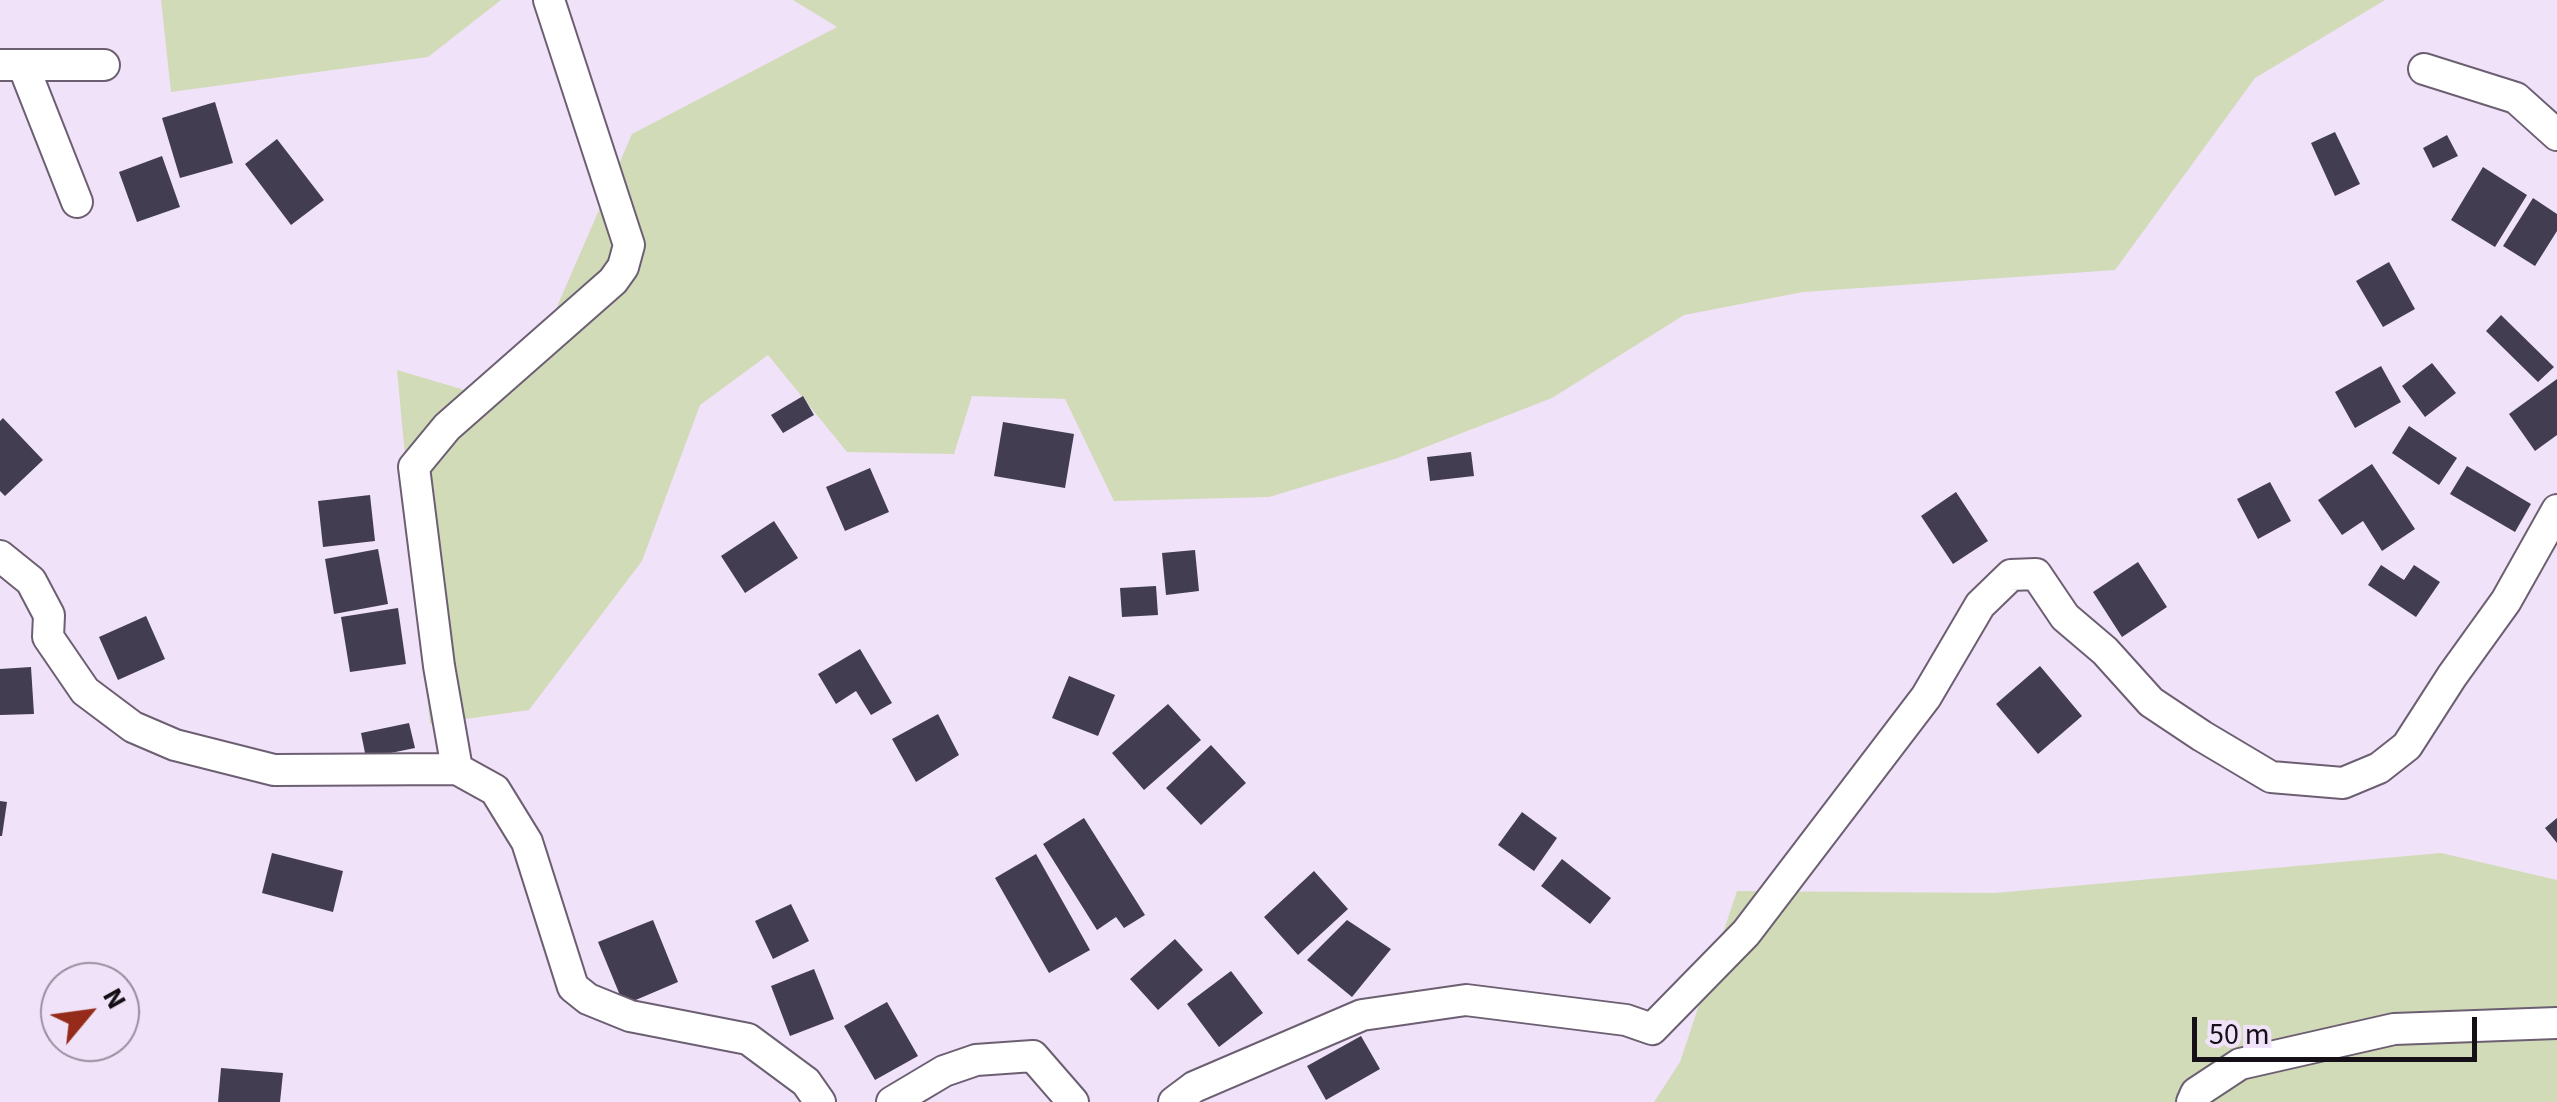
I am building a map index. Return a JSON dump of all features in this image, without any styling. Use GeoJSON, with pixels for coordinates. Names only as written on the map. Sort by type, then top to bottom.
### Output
{"type":"FeatureCollection","features":[{"type":"Feature","properties":{"kind":"street"},"geometry":{"type":"LineString","coordinates":[[458,769],[439,666],[414,467],[447,427],[613,282],[623,267],[629,245],[549,0]]}},
{"type":"Feature","properties":{"kind":"street"},"geometry":{"type":"LineString","coordinates":[[78,202],[12,65],[104,65]]}},
{"type":"Feature","properties":{"kind":"street"},"geometry":{"type":"LineString","coordinates":[[2424,69],[2516,98],[2557,135]]}},
{"type":"Feature","properties":{"kind":"street"},"geometry":{"type":"LineString","coordinates":[[1174,1102],[1194,1088],[1362,1015],[1466,1000],[1626,1020],[1652,1029],[1758,918],[1926,697],[1980,606],[2011,575],[2036,574],[2065,617],[2105,651],[2152,702],[2271,776],[2342,783],[2361,776],[2379,768],[2407,746],[2506,601],[2557,510]]}},
{"type":"Feature","properties":{"kind":"street"},"geometry":{"type":"LineString","coordinates":[[0,556],[32,582],[50,615],[48,637],[85,692],[133,727],[175,744],[274,770],[458,769],[495,790],[528,842],[573,986],[588,999],[630,1016],[748,1039],[806,1082],[820,1102]]}},
{"type":"Feature","properties":{"kind":"street"},"geometry":{"type":"LineString","coordinates":[[2192,1102],[2196,1093],[2240,1064],[2394,1029],[2557,1023]]}},
{"type":"Feature","properties":{"kind":"street"},"geometry":{"type":"LineString","coordinates":[[892,1102],[944,1070],[976,1060],[1033,1056],[1073,1102]]}},
{"type":"Feature","properties":{"kind":"green space"},"geometry":{"type":"Polygon","coordinates":[[[161,0],[501,0],[428,57],[171,92],[161,0]]]}},
{"type":"Feature","properties":{"kind":"green space"},"geometry":{"type":"Polygon","coordinates":[[[793,0],[2385,0],[2255,78],[2115,270],[1803,292],[1684,315],[1552,398],[1395,459],[1269,497],[1114,501],[1065,399],[972,396],[954,454],[847,452],[768,355],[700,405],[642,561],[529,710],[430,724],[397,370],[478,394],[549,325],[632,134],[837,27],[793,0]]]}},
{"type":"Feature","properties":{"kind":"green space"},"geometry":{"type":"Polygon","coordinates":[[[2441,853],[2557,880],[2557,1102],[1654,1102],[1680,1062],[1737,891],[1995,893],[2441,853]]]}},
{"type":"Feature","properties":{"kind":"building"},"geometry":{"type":"Polygon","coordinates":[[[215,102],[233,163],[180,178],[162,118],[215,102]]]}},
{"type":"Feature","properties":{"kind":"building"},"geometry":{"type":"Polygon","coordinates":[[[2335,132],[2360,184],[2335,196],[2311,143],[2335,132]]]}},
{"type":"Feature","properties":{"kind":"building"},"geometry":{"type":"Polygon","coordinates":[[[2447,135],[2458,156],[2433,168],[2423,148],[2447,135]]]}},
{"type":"Feature","properties":{"kind":"building"},"geometry":{"type":"Polygon","coordinates":[[[277,139],[324,200],[291,225],[245,164],[277,139]]]}},
{"type":"Feature","properties":{"kind":"building"},"geometry":{"type":"Polygon","coordinates":[[[162,156],[180,207],[137,222],[119,172],[162,156]]]}},
{"type":"Feature","properties":{"kind":"building"},"geometry":{"type":"Polygon","coordinates":[[[2483,167],[2527,195],[2495,247],[2451,220],[2483,167]]]}},
{"type":"Feature","properties":{"kind":"building"},"geometry":{"type":"Polygon","coordinates":[[[2533,198],[2557,214],[2557,231],[2535,266],[2503,246],[2533,198]]]}},
{"type":"Feature","properties":{"kind":"building"},"geometry":{"type":"Polygon","coordinates":[[[2389,262],[2415,309],[2383,327],[2356,281],[2389,262]]]}},
{"type":"Feature","properties":{"kind":"building"},"geometry":{"type":"Polygon","coordinates":[[[2501,315],[2554,367],[2538,382],[2486,331],[2501,315]]]}},
{"type":"Feature","properties":{"kind":"building"},"geometry":{"type":"Polygon","coordinates":[[[2432,363],[2456,393],[2425,417],[2402,386],[2432,363]]]}},
{"type":"Feature","properties":{"kind":"building"},"geometry":{"type":"Polygon","coordinates":[[[2381,366],[2401,402],[2355,428],[2335,392],[2381,366]]]}},
{"type":"Feature","properties":{"kind":"building"},"geometry":{"type":"Polygon","coordinates":[[[2557,379],[2557,435],[2535,451],[2509,414],[2557,379]]]}},
{"type":"Feature","properties":{"kind":"building"},"geometry":{"type":"Polygon","coordinates":[[[803,396],[814,415],[783,433],[771,415],[803,396]]]}},
{"type":"Feature","properties":{"kind":"building"},"geometry":{"type":"Polygon","coordinates":[[[3,418],[43,460],[5,496],[0,491],[3,418]]]}},
{"type":"Feature","properties":{"kind":"building"},"geometry":{"type":"Polygon","coordinates":[[[1003,422],[1074,434],[1065,488],[994,476],[1003,422]]]}},
{"type":"Feature","properties":{"kind":"building"},"geometry":{"type":"Polygon","coordinates":[[[2409,426],[2457,458],[2439,485],[2392,453],[2409,426]]]}},
{"type":"Feature","properties":{"kind":"building"},"geometry":{"type":"Polygon","coordinates":[[[1471,452],[1474,476],[1430,481],[1427,457],[1471,452]]]}},
{"type":"Feature","properties":{"kind":"building"},"geometry":{"type":"Polygon","coordinates":[[[2372,464],[2415,529],[2382,551],[2363,521],[2342,535],[2318,500],[2372,464]]]}},
{"type":"Feature","properties":{"kind":"building"},"geometry":{"type":"Polygon","coordinates":[[[2467,466],[2531,504],[2515,532],[2450,494],[2467,466]]]}},
{"type":"Feature","properties":{"kind":"building"},"geometry":{"type":"Polygon","coordinates":[[[870,468],[889,512],[845,531],[826,487],[870,468]]]}},
{"type":"Feature","properties":{"kind":"building"},"geometry":{"type":"Polygon","coordinates":[[[2270,482],[2291,521],[2258,539],[2237,499],[2270,482]]]}},
{"type":"Feature","properties":{"kind":"building"},"geometry":{"type":"Polygon","coordinates":[[[1956,492],[1988,541],[1953,564],[1921,516],[1956,492]]]}},
{"type":"Feature","properties":{"kind":"building"},"geometry":{"type":"Polygon","coordinates":[[[370,495],[375,541],[323,547],[318,501],[370,495]]]}},
{"type":"Feature","properties":{"kind":"building"},"geometry":{"type":"Polygon","coordinates":[[[774,521],[798,558],[745,593],[721,556],[774,521]]]}},
{"type":"Feature","properties":{"kind":"building"},"geometry":{"type":"Polygon","coordinates":[[[378,549],[388,604],[334,614],[325,559],[378,549]]]}},
{"type":"Feature","properties":{"kind":"building"},"geometry":{"type":"Polygon","coordinates":[[[1195,550],[1199,591],[1166,595],[1162,553],[1195,550]]]}},
{"type":"Feature","properties":{"kind":"building"},"geometry":{"type":"Polygon","coordinates":[[[2138,562],[2167,607],[2122,637],[2093,592],[2138,562]]]}},
{"type":"Feature","properties":{"kind":"building"},"geometry":{"type":"Polygon","coordinates":[[[2381,565],[2404,580],[2414,565],[2440,582],[2416,617],[2368,585],[2381,565]]]}},
{"type":"Feature","properties":{"kind":"building"},"geometry":{"type":"Polygon","coordinates":[[[1156,586],[1158,615],[1122,617],[1120,588],[1156,586]]]}},
{"type":"Feature","properties":{"kind":"building"},"geometry":{"type":"Polygon","coordinates":[[[398,608],[406,664],[350,672],[341,617],[398,608]]]}},
{"type":"Feature","properties":{"kind":"building"},"geometry":{"type":"Polygon","coordinates":[[[146,616],[165,659],[118,680],[99,637],[146,616]]]}},
{"type":"Feature","properties":{"kind":"building"},"geometry":{"type":"Polygon","coordinates":[[[860,649],[892,703],[871,715],[856,691],[836,704],[818,674],[860,649]]]}},
{"type":"Feature","properties":{"kind":"building"},"geometry":{"type":"Polygon","coordinates":[[[2040,666],[2082,716],[2038,754],[1996,704],[2040,666]]]}},
{"type":"Feature","properties":{"kind":"building"},"geometry":{"type":"Polygon","coordinates":[[[31,667],[34,714],[0,715],[0,669],[31,667]]]}},
{"type":"Feature","properties":{"kind":"building"},"geometry":{"type":"Polygon","coordinates":[[[1069,676],[1115,695],[1098,736],[1052,718],[1069,676]]]}},
{"type":"Feature","properties":{"kind":"building"},"geometry":{"type":"Polygon","coordinates":[[[1168,704],[1201,740],[1144,790],[1112,753],[1168,704]]]}},
{"type":"Feature","properties":{"kind":"building"},"geometry":{"type":"Polygon","coordinates":[[[938,714],[959,755],[916,782],[892,739],[938,714]]]}},
{"type":"Feature","properties":{"kind":"building"},"geometry":{"type":"Polygon","coordinates":[[[409,723],[415,748],[366,758],[361,733],[409,723]]]}},
{"type":"Feature","properties":{"kind":"building"},"geometry":{"type":"Polygon","coordinates":[[[1211,745],[1246,783],[1201,825],[1166,788],[1211,745]]]}},
{"type":"Feature","properties":{"kind":"building"},"geometry":{"type":"Polygon","coordinates":[[[0,801],[7,802],[2,836],[0,836],[0,801]]]}},
{"type":"Feature","properties":{"kind":"building"},"geometry":{"type":"Polygon","coordinates":[[[1522,812],[1557,838],[1534,871],[1498,845],[1522,812]]]}},
{"type":"Feature","properties":{"kind":"building"},"geometry":{"type":"Polygon","coordinates":[[[1084,818],[1145,915],[1124,928],[1116,917],[1097,930],[1043,844],[1084,818]]]}},
{"type":"Feature","properties":{"kind":"building"},"geometry":{"type":"Polygon","coordinates":[[[2557,818],[2557,843],[2545,828],[2557,818]]]}},
{"type":"Feature","properties":{"kind":"building"},"geometry":{"type":"Polygon","coordinates":[[[272,853],[343,871],[333,912],[262,893],[272,853]]]}},
{"type":"Feature","properties":{"kind":"building"},"geometry":{"type":"Polygon","coordinates":[[[1036,854],[1090,950],[1049,973],[995,878],[1036,854]]]}},
{"type":"Feature","properties":{"kind":"building"},"geometry":{"type":"Polygon","coordinates":[[[1562,859],[1611,898],[1590,924],[1541,886],[1562,859]]]}},
{"type":"Feature","properties":{"kind":"building"},"geometry":{"type":"Polygon","coordinates":[[[1314,871],[1348,909],[1298,955],[1264,917],[1314,871]]]}},
{"type":"Feature","properties":{"kind":"building"},"geometry":{"type":"Polygon","coordinates":[[[791,904],[809,941],[773,959],[755,921],[791,904]]]}},
{"type":"Feature","properties":{"kind":"building"},"geometry":{"type":"Polygon","coordinates":[[[653,920],[678,982],[624,1005],[598,942],[653,920]]]}},
{"type":"Feature","properties":{"kind":"building"},"geometry":{"type":"Polygon","coordinates":[[[1347,920],[1391,949],[1352,997],[1307,960],[1347,920]]]}},
{"type":"Feature","properties":{"kind":"building"},"geometry":{"type":"Polygon","coordinates":[[[1175,939],[1203,970],[1158,1010],[1130,979],[1175,939]]]}},
{"type":"Feature","properties":{"kind":"building"},"geometry":{"type":"Polygon","coordinates":[[[814,969],[834,1019],[790,1036],[771,986],[814,969]]]}},
{"type":"Feature","properties":{"kind":"building"},"geometry":{"type":"Polygon","coordinates":[[[1231,971],[1263,1013],[1219,1047],[1187,1004],[1231,971]]]}},
{"type":"Feature","properties":{"kind":"building"},"geometry":{"type":"Polygon","coordinates":[[[887,1002],[918,1056],[875,1080],[844,1026],[887,1002]]]}},
{"type":"Feature","properties":{"kind":"building"},"geometry":{"type":"Polygon","coordinates":[[[1361,1036],[1380,1069],[1326,1100],[1307,1066],[1361,1036]]]}},
{"type":"Feature","properties":{"kind":"building"},"geometry":{"type":"Polygon","coordinates":[[[221,1068],[283,1073],[280,1102],[218,1102],[221,1068]]]}}]}
